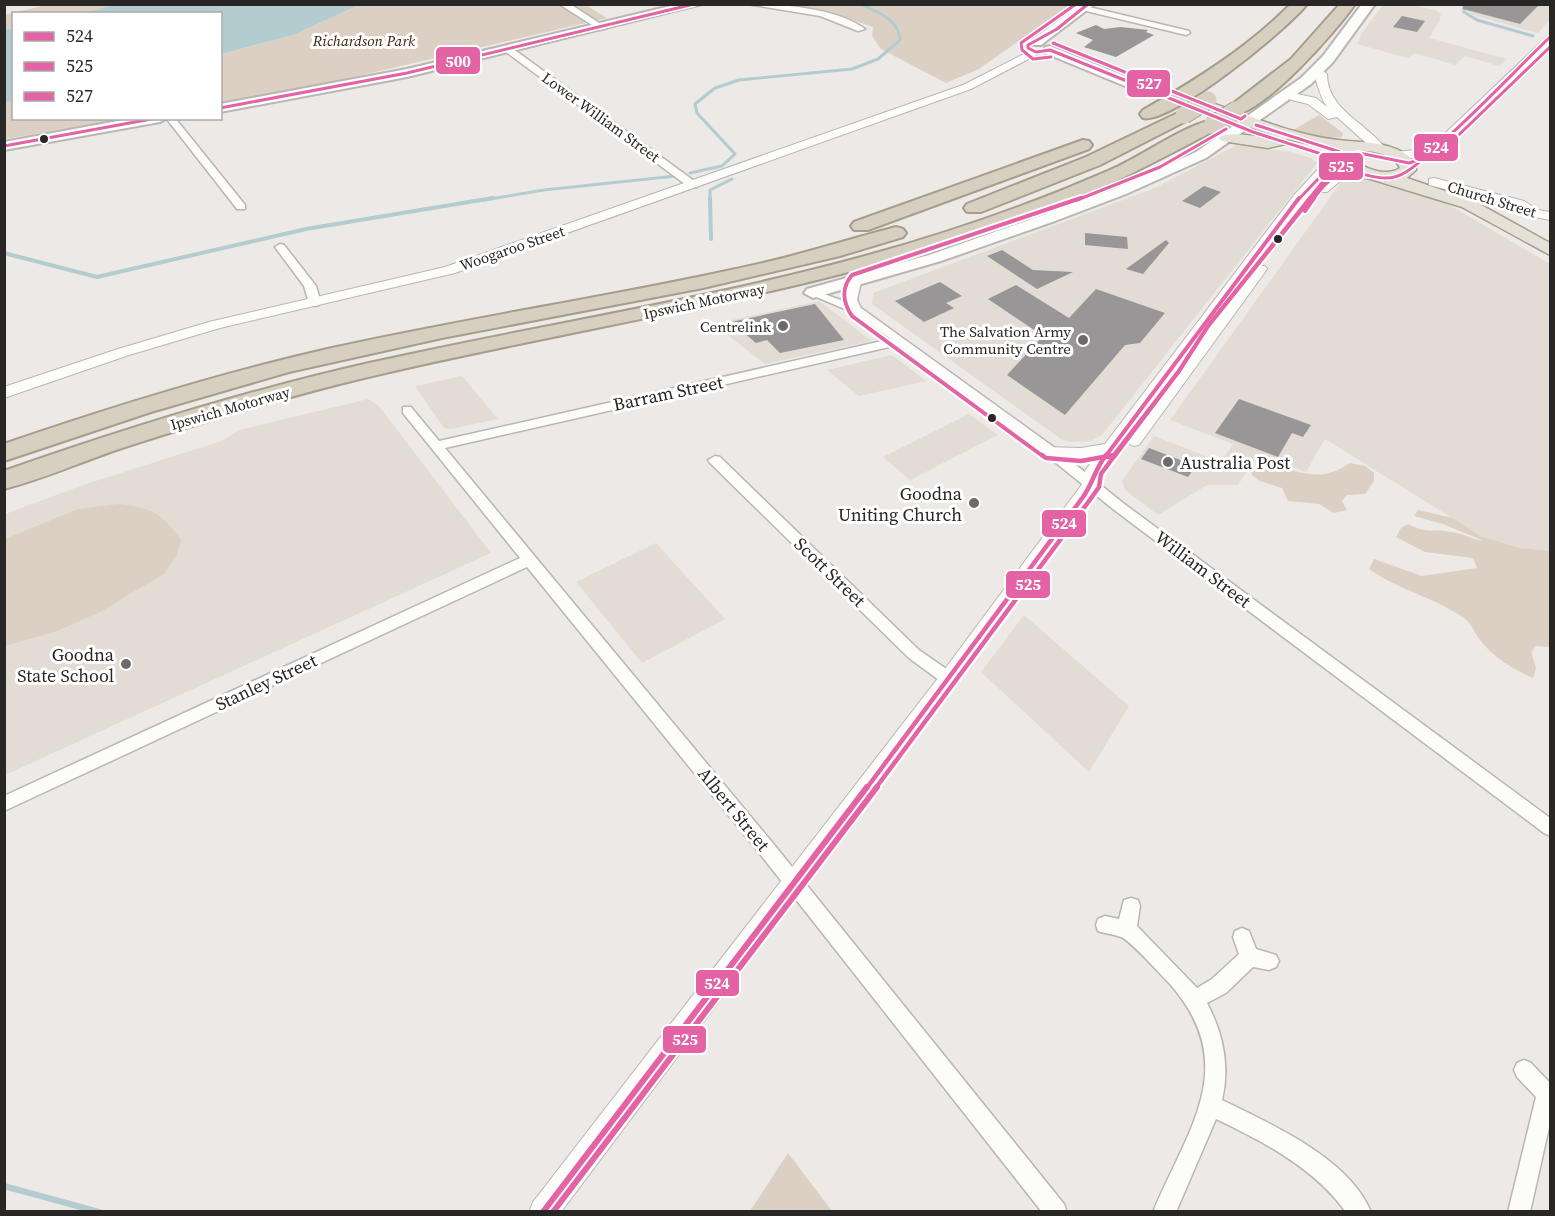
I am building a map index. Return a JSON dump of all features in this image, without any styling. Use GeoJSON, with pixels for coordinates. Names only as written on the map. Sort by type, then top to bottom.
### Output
{"type":"FeatureCollection","features":[{"type":"Feature","properties":{"kind":"highway","name":"Ipswich Motorway"},"geometry":{"type":"LineString","coordinates":[[4,481],[136,435],[275,394],[414,360],[730,296],[873,260],[1034,208],[1126,170],[1212,125],[1242,120],[1269,87],[1306,55],[1348,4]]}},
{"type":"Feature","properties":{"kind":"highway"},"geometry":{"type":"LineString","coordinates":[[1291,36],[1307,8]]}},
{"type":"Feature","properties":{"kind":"highway"},"geometry":{"type":"LineString","coordinates":[[648,292],[663,281],[834,234],[1034,164],[1114,132],[1174,99],[1307,8]]}},
{"type":"Feature","properties":{"kind":"highway"},"geometry":{"type":"LineString","coordinates":[[951,215],[1071,171],[1184,115],[1260,63]]}},
{"type":"Feature","properties":{"kind":"highway","name":"Ipswich Motorway"},"geometry":{"type":"LineString","coordinates":[[4,453],[163,400],[326,356],[765,267],[932,222]]}},
{"type":"Feature","properties":{"kind":"highway"},"geometry":{"type":"LineString","coordinates":[[4,492],[118,453],[295,402],[439,369],[702,320],[813,293]]}},
{"type":"Feature","properties":{"kind":"main road"},"geometry":{"type":"LineString","coordinates":[[222,108],[373,81],[696,4]]}},
{"type":"Feature","properties":{"kind":"main road"},"geometry":{"type":"LineString","coordinates":[[813,293],[935,258],[1081,206],[1191,160],[1227,138],[1242,120],[1287,96],[1317,70],[1339,45],[1369,4]]}},
{"type":"Feature","properties":{"kind":"main road"},"geometry":{"type":"LineString","coordinates":[[1087,6],[1040,47],[1174,99],[1309,141],[1380,149],[1396,155],[1408,168],[1434,182],[1471,197],[1515,225],[1524,234]]}},
{"type":"Feature","properties":{"kind":"main road"},"geometry":{"type":"LineString","coordinates":[[1174,99],[1204,102],[1280,141],[1468,204],[1551,250]]}},
{"type":"Feature","properties":{"kind":"main road"},"geometry":{"type":"LineString","coordinates":[[4,146],[149,120]]}},
{"type":"Feature","properties":{"kind":"main road"},"geometry":{"type":"LineString","coordinates":[[1227,138],[1268,143],[1280,141]]}},
{"type":"Feature","properties":{"kind":"main road"},"geometry":{"type":"LineString","coordinates":[[1336,158],[1338,152],[1350,146]]}},
{"type":"Feature","properties":{"kind":"main road"},"geometry":{"type":"LineString","coordinates":[[1380,175],[1403,174],[1408,168]]}},
{"type":"Feature","properties":{"kind":"street"},"geometry":{"type":"LineString","coordinates":[[563,4],[603,28]]}},
{"type":"Feature","properties":{"kind":"street"},"geometry":{"type":"LineString","coordinates":[[751,4],[822,14],[861,29]]}},
{"type":"Feature","properties":{"kind":"street"},"geometry":{"type":"LineString","coordinates":[[1087,6],[1186,33]]}},
{"type":"Feature","properties":{"kind":"street"},"geometry":{"type":"LineString","coordinates":[[1408,168],[1433,155],[1442,143],[1551,37]]}},
{"type":"Feature","properties":{"kind":"street","name":"Woogaroo Street"},"geometry":{"type":"LineString","coordinates":[[4,393],[211,327],[377,291],[450,270],[976,83],[1040,47]]}},
{"type":"Feature","properties":{"kind":"street","name":"Lower William Street"},"geometry":{"type":"LineString","coordinates":[[509,50],[693,185]]}},
{"type":"Feature","properties":{"kind":"street"},"geometry":{"type":"LineString","coordinates":[[1317,70],[1321,74],[1320,87],[1328,100],[1380,149]]}},
{"type":"Feature","properties":{"kind":"street"},"geometry":{"type":"LineString","coordinates":[[1287,96],[1312,101],[1346,126],[1355,134],[1350,146]]}},
{"type":"Feature","properties":{"kind":"street"},"geometry":{"type":"LineString","coordinates":[[172,120],[241,207]]}},
{"type":"Feature","properties":{"kind":"street"},"geometry":{"type":"LineString","coordinates":[[1396,155],[1420,154],[1442,143]]}},
{"type":"Feature","properties":{"kind":"street"},"geometry":{"type":"LineString","coordinates":[[543,1212],[949,679],[1092,484],[1094,471],[1224,294],[1320,174],[1336,158]]}},
{"type":"Feature","properties":{"kind":"street"},"geometry":{"type":"LineString","coordinates":[[1092,484],[1104,479],[1330,178],[1350,172],[1380,175]]}},
{"type":"Feature","properties":{"kind":"street","name":"Church Street"},"geometry":{"type":"LineString","coordinates":[[1434,182],[1519,204],[1534,213],[1551,216]]}},
{"type":"Feature","properties":{"kind":"street"},"geometry":{"type":"LineString","coordinates":[[280,247],[310,286],[315,303]]}},
{"type":"Feature","properties":{"kind":"street"},"geometry":{"type":"LineString","coordinates":[[855,282],[850,300],[856,310]]}},
{"type":"Feature","properties":{"kind":"street","name":"William Street"},"geometry":{"type":"LineString","coordinates":[[813,293],[856,310],[900,341],[1551,828]]}},
{"type":"Feature","properties":{"kind":"street","name":"Barram Street"},"geometry":{"type":"LineString","coordinates":[[436,447],[900,341]]}},
{"type":"Feature","properties":{"kind":"street","name":"Albert Street"},"geometry":{"type":"LineString","coordinates":[[407,410],[794,883],[1056,1212]]}},
{"type":"Feature","properties":{"kind":"street"},"geometry":{"type":"LineString","coordinates":[[1050,451],[1081,454],[1110,449]]}},
{"type":"Feature","properties":{"kind":"street","name":"Scott Street"},"geometry":{"type":"LineString","coordinates":[[716,460],[914,654],[949,679]]}},
{"type":"Feature","properties":{"kind":"street","name":"Stanley Street"},"geometry":{"type":"LineString","coordinates":[[4,804],[528,560]]}},
{"type":"Feature","properties":{"kind":"street"},"geometry":{"type":"LineString","coordinates":[[1127,929],[1131,906]]}},
{"type":"Feature","properties":{"kind":"street"},"geometry":{"type":"LineString","coordinates":[[1105,925],[1127,929],[1194,1000],[1207,1029],[1215,1064],[1215,1086],[1210,1105],[1164,1212]]}},
{"type":"Feature","properties":{"kind":"street"},"geometry":{"type":"LineString","coordinates":[[1242,937],[1250,957]]}},
{"type":"Feature","properties":{"kind":"street"},"geometry":{"type":"LineString","coordinates":[[1194,1000],[1219,986],[1250,957]]}},
{"type":"Feature","properties":{"kind":"street"},"geometry":{"type":"LineString","coordinates":[[1250,957],[1269,961]]}},
{"type":"Feature","properties":{"kind":"street"},"geometry":{"type":"LineString","coordinates":[[1519,1212],[1549,1094],[1524,1070]]}},
{"type":"Feature","properties":{"kind":"street"},"geometry":{"type":"LineString","coordinates":[[1210,1105],[1307,1159],[1334,1179],[1360,1212]]}},
{"type":"Feature","properties":{"kind":"shaded area"},"geometry":{"type":"Polygon","coordinates":[[[1383,5],[1411,5],[1435,10],[1441,14],[1440,19],[1429,38],[1507,59],[1499,66],[1465,56],[1455,65],[1415,53],[1408,58],[1357,44],[1362,33],[1383,5]]]}},
{"type":"Feature","properties":{"kind":"shaded area"},"geometry":{"type":"Polygon","coordinates":[[[1469,5],[1550,5],[1550,19],[1538,33],[1473,15],[1466,10],[1469,5]]]}},
{"type":"Feature","properties":{"kind":"shaded area"},"geometry":{"type":"Polygon","coordinates":[[[1237,145],[1292,152],[1311,158],[1317,163],[1102,435],[1091,441],[1071,442],[1061,439],[872,304],[873,293],[1155,188],[1237,145]]]}},
{"type":"Feature","properties":{"kind":"shaded area"},"geometry":{"type":"Polygon","coordinates":[[[1358,178],[1444,202],[1550,264],[1550,551],[1522,548],[1481,536],[1325,439],[1306,472],[1258,454],[1238,485],[1207,485],[1158,515],[1125,490],[1122,481],[1154,436],[1221,462],[1233,444],[1170,420],[1342,181],[1358,178]]]}},
{"type":"Feature","properties":{"kind":"shaded area"},"geometry":{"type":"Polygon","coordinates":[[[819,301],[872,341],[765,364],[714,324],[819,301]]]}},
{"type":"Feature","properties":{"kind":"shaded area"},"geometry":{"type":"Polygon","coordinates":[[[892,355],[926,381],[859,396],[827,370],[892,355]]]}},
{"type":"Feature","properties":{"kind":"shaded area"},"geometry":{"type":"Polygon","coordinates":[[[462,376],[498,419],[451,429],[444,428],[415,386],[462,376]]]}},
{"type":"Feature","properties":{"kind":"shaded area","name":"Goodna State School"},"geometry":{"type":"Polygon","coordinates":[[[368,399],[379,406],[491,553],[5,775],[5,514],[86,484],[222,441],[239,430],[368,399]]]}},
{"type":"Feature","properties":{"kind":"shaded area"},"geometry":{"type":"Polygon","coordinates":[[[969,414],[998,435],[910,480],[883,457],[969,414]]]}},
{"type":"Feature","properties":{"kind":"shaded area"},"geometry":{"type":"Polygon","coordinates":[[[656,543],[725,619],[642,663],[576,582],[656,543]]]}},
{"type":"Feature","properties":{"kind":"shaded area"},"geometry":{"type":"Polygon","coordinates":[[[1024,615],[1129,706],[1089,772],[981,672],[1024,615]]]}},
{"type":"Feature","properties":{"kind":"green space"},"geometry":{"type":"Polygon","coordinates":[[[46,5],[120,5],[88,12],[17,12],[46,5]]]}},
{"type":"Feature","properties":{"kind":"green space","name":"Richardson Park"},"geometry":{"type":"Polygon","coordinates":[[[359,5],[586,5],[607,18],[315,86],[222,102],[222,54],[293,35],[359,5]]]}},
{"type":"Feature","properties":{"kind":"green space"},"geometry":{"type":"Polygon","coordinates":[[[773,5],[1070,5],[979,69],[946,83],[881,49],[872,36],[873,27],[829,12],[773,5]]]}},
{"type":"Feature","properties":{"kind":"green space"},"geometry":{"type":"Polygon","coordinates":[[[12,13],[12,28],[5,29],[4,15],[12,13]]]}},
{"type":"Feature","properties":{"kind":"green space"},"geometry":{"type":"Polygon","coordinates":[[[12,101],[12,120],[118,120],[5,139],[5,103],[12,101]]]}},
{"type":"Feature","properties":{"kind":"green space"},"geometry":{"type":"Polygon","coordinates":[[[1319,115],[1343,133],[1342,137],[1323,139],[1293,130],[1319,115]]]}},
{"type":"Feature","properties":{"kind":"green space"},"geometry":{"type":"Polygon","coordinates":[[[1350,463],[1365,466],[1374,473],[1374,481],[1365,494],[1347,495],[1342,501],[1347,510],[1334,513],[1319,504],[1288,501],[1282,488],[1260,481],[1252,475],[1251,469],[1257,464],[1270,465],[1315,475],[1326,474],[1350,463]]]}},
{"type":"Feature","properties":{"kind":"green space"},"geometry":{"type":"Polygon","coordinates":[[[118,504],[139,507],[155,513],[168,523],[181,540],[177,555],[165,573],[100,612],[57,631],[5,646],[5,539],[78,509],[118,504]]]}},
{"type":"Feature","properties":{"kind":"green space"},"geometry":{"type":"Polygon","coordinates":[[[1418,510],[1453,518],[1481,536],[1521,548],[1550,551],[1550,647],[1536,646],[1531,652],[1536,668],[1533,678],[1511,667],[1491,652],[1464,618],[1441,604],[1392,583],[1369,569],[1374,559],[1422,576],[1477,568],[1473,558],[1425,552],[1396,537],[1401,528],[1408,524],[1421,529],[1455,533],[1484,541],[1443,524],[1414,516],[1418,510]]]}},
{"type":"Feature","properties":{"kind":"green space"},"geometry":{"type":"Polygon","coordinates":[[[788,1153],[832,1211],[750,1211],[788,1153]]]}},
{"type":"Feature","properties":{"kind":"water"},"geometry":{"type":"Polygon","coordinates":[[[120,4],[359,4],[293,35],[222,54],[222,12],[88,12],[120,4]]]}},
{"type":"Feature","properties":{"kind":"water"},"geometry":{"type":"Polygon","coordinates":[[[12,28],[12,101],[5,103],[5,29],[12,28]]]}},
{"type":"Feature","properties":{"kind":"building"},"geometry":{"type":"Polygon","coordinates":[[[1463,4],[1540,4],[1520,24],[1463,9],[1463,4]]]}},
{"type":"Feature","properties":{"kind":"building"},"geometry":{"type":"Polygon","coordinates":[[[1402,16],[1425,21],[1417,32],[1393,27],[1402,16]]]}},
{"type":"Feature","properties":{"kind":"building"},"geometry":{"type":"Polygon","coordinates":[[[1096,25],[1104,29],[1121,27],[1148,30],[1146,32],[1154,35],[1116,57],[1084,47],[1093,40],[1076,33],[1096,25]]]}},
{"type":"Feature","properties":{"kind":"building"},"geometry":{"type":"Polygon","coordinates":[[[1204,186],[1221,192],[1200,208],[1182,201],[1204,186]]]}},
{"type":"Feature","properties":{"kind":"building"},"geometry":{"type":"Polygon","coordinates":[[[1085,233],[1127,237],[1128,249],[1085,245],[1085,233]]]}},
{"type":"Feature","properties":{"kind":"building"},"geometry":{"type":"Polygon","coordinates":[[[1166,240],[1169,243],[1143,274],[1126,269],[1166,240]]]}},
{"type":"Feature","properties":{"kind":"building"},"geometry":{"type":"Polygon","coordinates":[[[1002,250],[1033,270],[1073,272],[1037,289],[987,256],[1002,250]]]}},
{"type":"Feature","properties":{"kind":"building"},"geometry":{"type":"Polygon","coordinates":[[[940,282],[962,296],[946,303],[954,308],[924,322],[895,301],[940,282]]]}},
{"type":"Feature","properties":{"kind":"building"},"geometry":{"type":"Polygon","coordinates":[[[1016,285],[1069,318],[1096,289],[1165,313],[1140,343],[1125,345],[1065,415],[1007,375],[1043,336],[988,299],[1016,285]]]}},
{"type":"Feature","properties":{"kind":"building","name":"Centrelink"},"geometry":{"type":"Polygon","coordinates":[[[815,304],[844,340],[780,353],[767,340],[756,343],[731,322],[815,304]]]}},
{"type":"Feature","properties":{"kind":"building"},"geometry":{"type":"Polygon","coordinates":[[[1239,399],[1311,425],[1303,437],[1292,433],[1278,457],[1215,433],[1239,399]]]}},
{"type":"Feature","properties":{"kind":"building","name":"Australia Post"},"geometry":{"type":"Polygon","coordinates":[[[1149,448],[1196,466],[1188,477],[1141,459],[1149,448]]]}},
{"type":"Feature","properties":{"kind":"waterway"},"geometry":{"type":"LineString","coordinates":[[690,173],[722,166],[735,154],[697,113],[695,104],[715,88],[739,80],[852,69],[878,59],[900,40],[899,33],[891,21],[861,4]]}},
{"type":"Feature","properties":{"kind":"waterway"},"geometry":{"type":"LineString","coordinates":[[1464,4],[1464,12],[1477,20],[1533,36]]}},
{"type":"Feature","properties":{"kind":"waterway"},"geometry":{"type":"LineString","coordinates":[[484,200],[544,190],[676,176]]}},
{"type":"Feature","properties":{"kind":"waterway"},"geometry":{"type":"LineString","coordinates":[[710,198],[710,190],[732,179]]}},
{"type":"Feature","properties":{"kind":"waterway"},"geometry":{"type":"LineString","coordinates":[[4,253],[97,277],[306,229],[493,198]]}},
{"type":"Feature","properties":{"kind":"waterway"},"geometry":{"type":"LineString","coordinates":[[710,198],[711,239]]}},
{"type":"Feature","properties":{"kind":"waterway"},"geometry":{"type":"LineString","coordinates":[[4,1186],[99,1212]]}},
{"type":"Feature","properties":{"kind":"transit line","name":"500"},"geometry":{"type":"LineString","coordinates":[[222,108],[407,73],[694,4]]}},
{"type":"Feature","properties":{"kind":"transit line","name":"527"},"geometry":{"type":"LineString","coordinates":[[1051,57],[1033,59],[1022,50],[1021,43],[1076,4]]}},
{"type":"Feature","properties":{"kind":"transit line","name":"524"},"geometry":{"type":"LineString","coordinates":[[543,1212],[949,679],[1083,497],[1092,484],[1094,471],[1300,197],[1337,159],[1253,132],[1050,50],[1036,52],[1028,48],[1028,45],[1057,29],[1088,4]]}},
{"type":"Feature","properties":{"kind":"transit line","name":"524"},"geometry":{"type":"LineString","coordinates":[[1305,211],[1326,181],[1339,174],[1348,172],[1390,177],[1406,172],[1462,124],[1550,37]]}},
{"type":"Feature","properties":{"kind":"transit line","name":"527"},"geometry":{"type":"LineString","coordinates":[[1053,43],[1139,80],[1241,119],[1245,116]]}},
{"type":"Feature","properties":{"kind":"transit line","name":"525"},"geometry":{"type":"LineString","coordinates":[[553,1212],[955,684],[1099,487],[1101,474],[1179,371],[1208,326],[1315,193],[1343,164],[1345,156],[1359,153],[1409,163],[1440,153],[1550,47]]}},
{"type":"Feature","properties":{"kind":"transit line","name":"500"},"geometry":{"type":"LineString","coordinates":[[4,146],[146,120]]}},
{"type":"Feature","properties":{"kind":"transit line","name":"527"},"geometry":{"type":"LineString","coordinates":[[1226,129],[1183,156],[1136,178],[852,275],[844,290],[847,306],[852,316],[1046,458],[1081,461],[1113,456],[1179,371],[1208,326],[1325,179],[1344,162],[1344,156],[1340,152],[1256,125]]}},
{"type":"Feature","properties":{"kind":"place","name":"Centrelink"},"geometry":{"type":"Point","coordinates":[783,326]}},
{"type":"Feature","properties":{"kind":"place","name":"The Salvation Army Community Centre"},"geometry":{"type":"Point","coordinates":[1083,340]}},
{"type":"Feature","properties":{"kind":"place","name":"Australia Post"},"geometry":{"type":"Point","coordinates":[1168,462]}},
{"type":"Feature","properties":{"kind":"place","name":"Goodna Uniting Church"},"geometry":{"type":"Point","coordinates":[974,503]}},
{"type":"Feature","properties":{"kind":"place","name":"Goodna State School"},"geometry":{"type":"Point","coordinates":[126,664]}}]}
